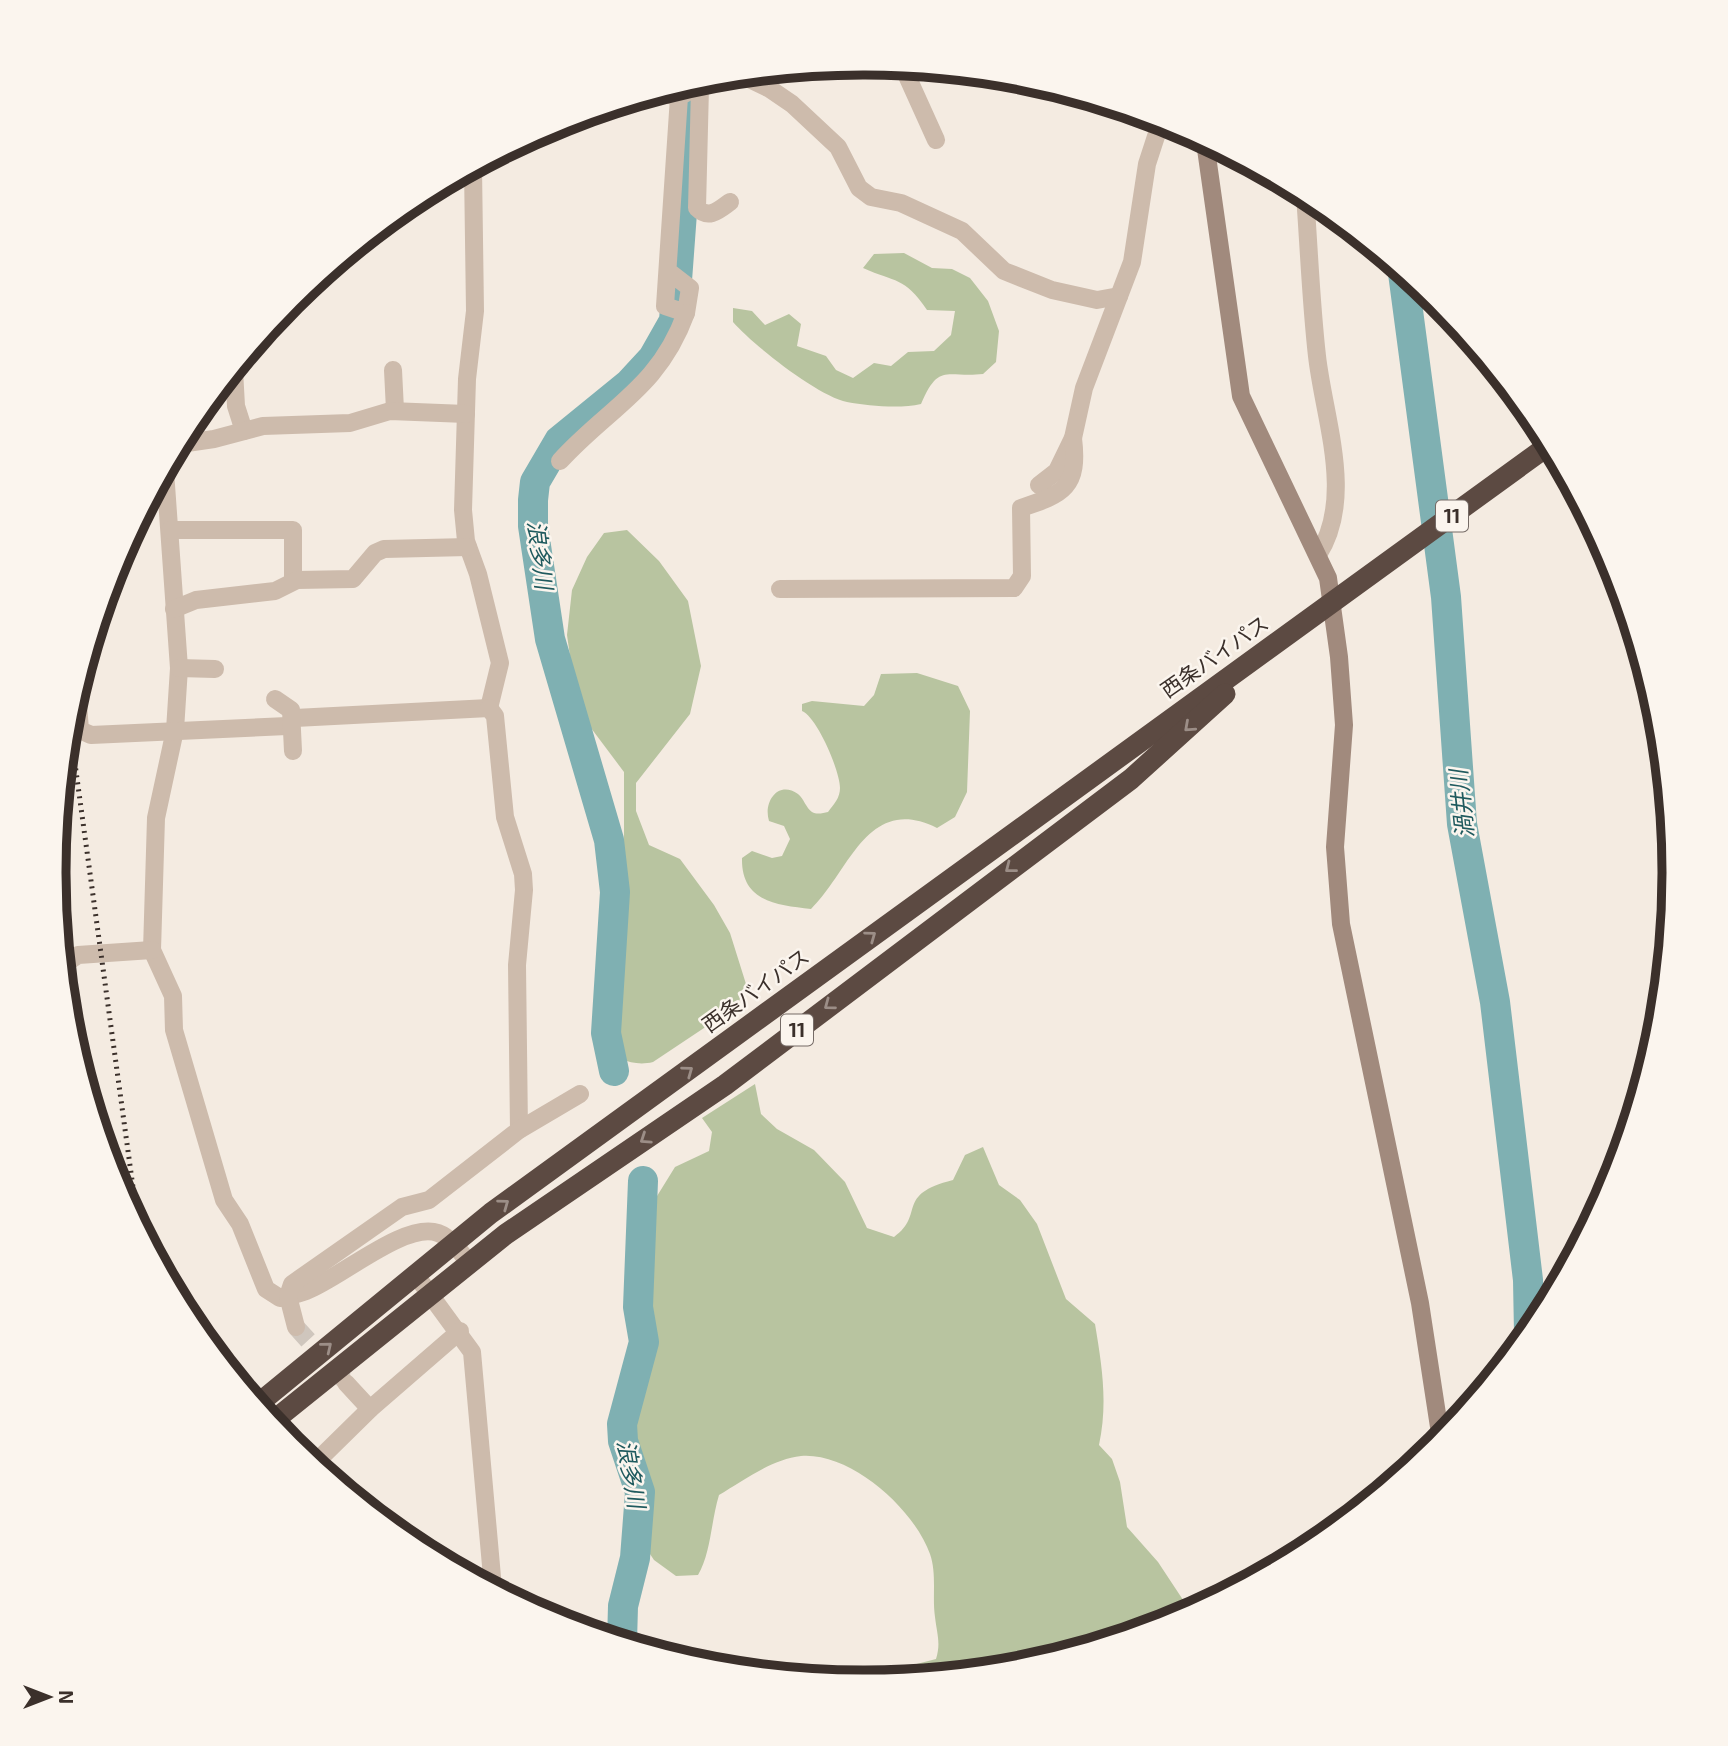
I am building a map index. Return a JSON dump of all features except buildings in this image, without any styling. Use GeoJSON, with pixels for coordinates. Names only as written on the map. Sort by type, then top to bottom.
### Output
{"type":"FeatureCollection","features":[{"type":"Feature","properties":{"kind":"highway","name":"西条バイパス"},"geometry":{"type":"LineString","coordinates":[[264,1399],[453,1244],[1141,739],[1294,632],[1541,451]]}},
{"type":"Feature","properties":{"kind":"highway","name":"西条バイパス"},"geometry":{"type":"LineString","coordinates":[[280,1415],[506,1234],[725,1085],[1131,779],[1294,632]]}},
{"type":"Feature","properties":{"kind":"street"},"geometry":{"type":"LineString","coordinates":[[907,77],[936,140]]}},
{"type":"Feature","properties":{"kind":"street"},"geometry":{"type":"LineString","coordinates":[[757,83],[792,104],[838,147],[859,188],[871,197],[901,203],[962,231],[996,266],[1016,276],[1052,290],[1097,300],[1119,296]]}},
{"type":"Feature","properties":{"kind":"street"},"geometry":{"type":"LineString","coordinates":[[560,461],[652,376],[670,351],[679,311],[665,306],[674,275],[694,94]]}},
{"type":"Feature","properties":{"kind":"street"},"geometry":{"type":"LineString","coordinates":[[695,94],[697,208],[701,212],[716,213],[730,202]]}},
{"type":"Feature","properties":{"kind":"street"},"geometry":{"type":"LineString","coordinates":[[1039,485],[1057,471],[1073,438],[1084,388],[1132,262],[1147,164],[1157,132]]}},
{"type":"Feature","properties":{"kind":"street"},"geometry":{"type":"LineString","coordinates":[[1207,153],[1241,396],[1318,555],[1328,578],[1333,603],[1344,725],[1335,847],[1341,924],[1417,1290],[1439,1426]]}},
{"type":"Feature","properties":{"kind":"street"},"geometry":{"type":"LineString","coordinates":[[473,178],[475,311],[466,414],[463,510],[468,547],[500,663],[489,708]]}},
{"type":"Feature","properties":{"kind":"street"},"geometry":{"type":"LineString","coordinates":[[1306,209],[1317,354],[1321,390],[1328,412],[1334,470],[1331,534],[1318,555]]}},
{"type":"Feature","properties":{"kind":"street"},"geometry":{"type":"LineString","coordinates":[[393,370],[394,410]]}},
{"type":"Feature","properties":{"kind":"street"},"geometry":{"type":"LineString","coordinates":[[235,383],[236,406],[244,431]]}},
{"type":"Feature","properties":{"kind":"street"},"geometry":{"type":"LineString","coordinates":[[194,441],[280,424],[350,423],[394,410],[466,414]]}},
{"type":"Feature","properties":{"kind":"street"},"geometry":{"type":"LineString","coordinates":[[780,589],[1014,588],[1022,576],[1021,508],[1056,497],[1066,488],[1074,474],[1073,438]]}},
{"type":"Feature","properties":{"kind":"street"},"geometry":{"type":"LineString","coordinates":[[164,491],[170,530],[179,668],[175,730],[156,818],[152,950],[173,996],[174,1030],[223,1200],[240,1224],[266,1289],[280,1298],[306,1291],[405,1237],[423,1231],[440,1233],[469,1263]]}},
{"type":"Feature","properties":{"kind":"street"},"geometry":{"type":"LineString","coordinates":[[170,530],[293,530],[293,580]]}},
{"type":"Feature","properties":{"kind":"street"},"geometry":{"type":"LineString","coordinates":[[174,609],[196,600],[275,591],[293,580],[353,579],[375,553],[384,549],[468,547]]}},
{"type":"Feature","properties":{"kind":"street"},"geometry":{"type":"LineString","coordinates":[[179,668],[215,668]]}},
{"type":"Feature","properties":{"kind":"street"},"geometry":{"type":"LineString","coordinates":[[275,699],[291,710],[293,751]]}},
{"type":"Feature","properties":{"kind":"street"},"geometry":{"type":"LineString","coordinates":[[80,729],[91,735],[287,726],[293,720],[489,708]]}},
{"type":"Feature","properties":{"kind":"street"},"geometry":{"type":"LineString","coordinates":[[489,708],[495,716],[505,817],[523,874],[517,965],[519,1130]]}},
{"type":"Feature","properties":{"kind":"street"},"geometry":{"type":"LineString","coordinates":[[71,959],[78,955],[152,950]]}},
{"type":"Feature","properties":{"kind":"street"},"geometry":{"type":"LineString","coordinates":[[296,1326],[288,1296],[292,1284],[402,1206],[429,1200],[519,1130],[580,1094]]}},
{"type":"Feature","properties":{"kind":"street"},"geometry":{"type":"LineString","coordinates":[[415,1274],[460,1331],[472,1352],[476,1368],[491,1578]]}},
{"type":"Feature","properties":{"kind":"street"},"geometry":{"type":"LineString","coordinates":[[321,1457],[370,1409],[460,1331]]}},
{"type":"Feature","properties":{"kind":"street"},"geometry":{"type":"LineString","coordinates":[[346,1383],[370,1409]]}},
{"type":"Feature","properties":{"kind":"green space"},"geometry":{"type":"Polygon","coordinates":[[[904,253],[932,268],[952,269],[970,278],[988,301],[999,331],[996,362],[983,374],[952,374],[939,377],[927,391],[921,404],[875,406],[835,398],[803,380],[755,343],[733,322],[733,308],[752,311],[765,325],[789,314],[801,324],[797,346],[826,356],[836,370],[853,378],[874,363],[891,366],[908,352],[934,351],[951,335],[955,311],[927,310],[905,286],[863,268],[874,254],[904,253]]]}},
{"type":"Feature","properties":{"kind":"green space"},"geometry":{"type":"Polygon","coordinates":[[[627,530],[659,561],[688,601],[701,666],[690,714],[636,783],[636,811],[649,845],[680,859],[714,905],[730,933],[746,984],[737,1006],[653,1062],[646,1063],[626,1061],[601,1048],[596,1031],[606,896],[603,862],[624,840],[624,772],[591,728],[573,677],[567,635],[572,590],[587,557],[604,533],[627,530]]]}},
{"type":"Feature","properties":{"kind":"green space"},"geometry":{"type":"Polygon","coordinates":[[[917,673],[958,686],[970,711],[967,792],[955,817],[937,828],[913,820],[893,821],[876,829],[849,858],[811,909],[773,902],[754,892],[747,884],[742,858],[752,851],[772,858],[782,856],[790,839],[784,826],[769,821],[768,807],[774,795],[778,791],[791,790],[800,796],[810,810],[818,814],[828,812],[839,795],[839,780],[832,758],[814,723],[802,711],[802,704],[812,701],[864,706],[874,695],[881,674],[917,673]]]}},
{"type":"Feature","properties":{"kind":"green space"},"geometry":{"type":"Polygon","coordinates":[[[755,1084],[761,1114],[777,1129],[814,1150],[845,1182],[867,1228],[894,1237],[903,1229],[913,1206],[923,1192],[953,1180],[965,1155],[983,1147],[999,1185],[1020,1200],[1037,1224],[1066,1299],[1095,1324],[1104,1399],[1099,1445],[1112,1459],[1120,1482],[1127,1527],[1158,1562],[1185,1603],[1120,1628],[1070,1643],[968,1664],[864,1670],[793,1667],[905,1667],[936,1659],[938,1648],[933,1569],[922,1537],[910,1519],[878,1487],[860,1473],[820,1457],[801,1456],[779,1461],[719,1495],[706,1557],[698,1575],[676,1576],[654,1560],[644,1545],[648,1485],[628,1431],[630,1405],[644,1373],[651,1343],[644,1307],[649,1209],[675,1167],[709,1151],[712,1132],[702,1118],[755,1084]]]}},
{"type":"Feature","properties":{"kind":"waterway","name":"浪多川"},"geometry":{"type":"LineString","coordinates":[[614,1071],[606,1033],[615,892],[609,840],[550,639],[533,526],[533,500],[535,482],[559,441],[629,384],[653,358],[674,321],[688,96]]}},
{"type":"Feature","properties":{"kind":"waterway","name":"渦井川"},"geometry":{"type":"LineString","coordinates":[[1405,287],[1446,597],[1462,824],[1495,1002],[1528,1280],[1529,1313]]}},
{"type":"Feature","properties":{"kind":"waterway","name":"浪多川"},"geometry":{"type":"LineString","coordinates":[[622,1632],[623,1606],[635,1558],[640,1492],[623,1441],[622,1424],[644,1342],[638,1307],[643,1181]]}},
{"type":"Feature","properties":{"kind":"tunnel"},"geometry":{"type":"LineString","coordinates":[[296,1327],[344,1380]]}},
{"type":"Feature","properties":{"kind":"railway"},"geometry":{"type":"LineString","coordinates":[[75,760],[134,1193]]}}]}
